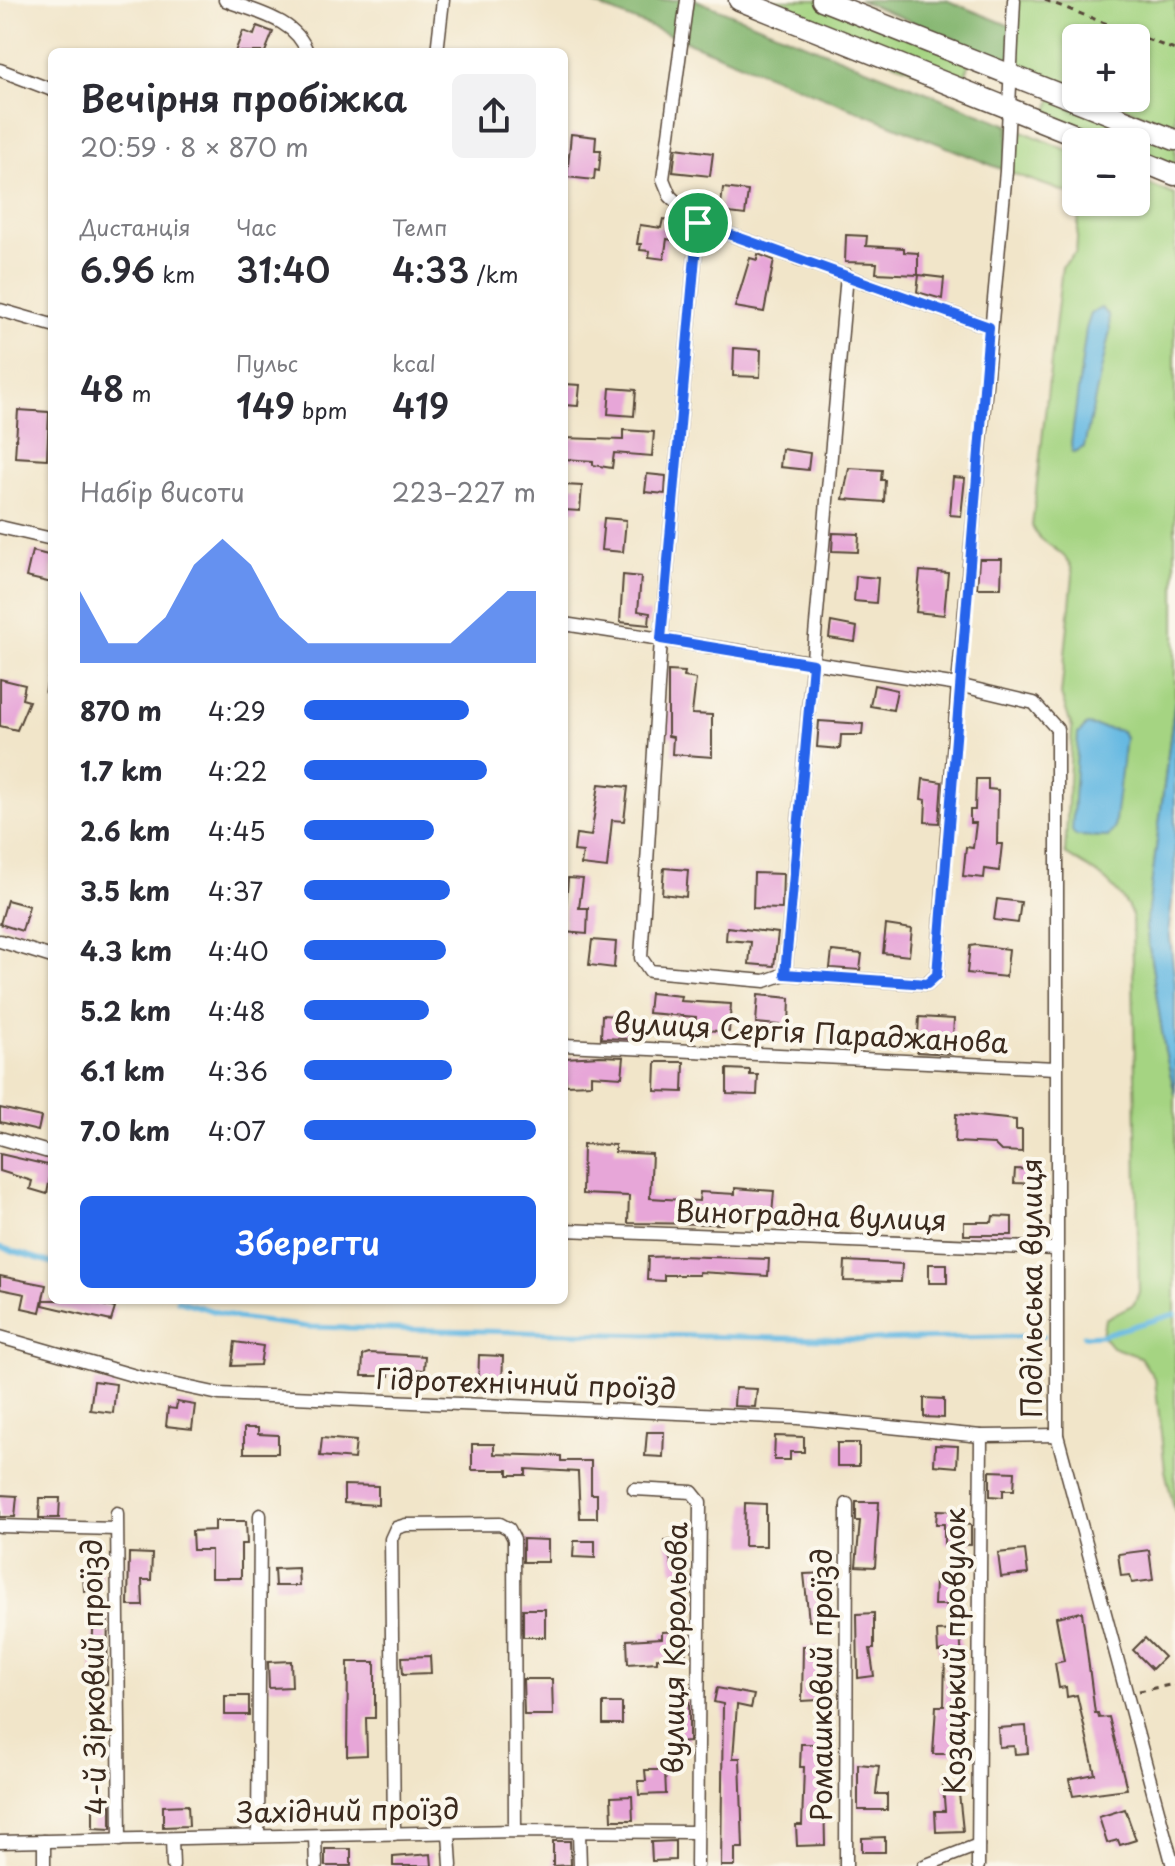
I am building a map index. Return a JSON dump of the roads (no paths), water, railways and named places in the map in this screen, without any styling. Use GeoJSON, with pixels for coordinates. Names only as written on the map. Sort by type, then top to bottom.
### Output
{"type":"FeatureCollection","features":[{"type":"Feature","properties":{"kind":"highway"},"geometry":{"type":"LineString","coordinates":[[739,0],[1062,130]]}},
{"type":"Feature","properties":{"kind":"highway"},"geometry":{"type":"LineString","coordinates":[[822,0],[1175,140]]}},
{"type":"Feature","properties":{"kind":"highway"},"geometry":{"type":"LineString","coordinates":[[1150,165],[1175,175]]}},
{"type":"Feature","properties":{"kind":"street"},"geometry":{"type":"LineString","coordinates":[[225,0],[289,25],[305,46]]}},
{"type":"Feature","properties":{"kind":"street"},"geometry":{"type":"LineString","coordinates":[[437,48],[443,0]]}},
{"type":"Feature","properties":{"kind":"street"},"geometry":{"type":"LineString","coordinates":[[687,0],[663,179],[670,196],[698,223],[989,327]]}},
{"type":"Feature","properties":{"kind":"street"},"geometry":{"type":"LineString","coordinates":[[698,223],[661,639],[643,965],[650,971],[765,981],[785,974],[927,984],[935,979],[1009,110],[1014,0]]}},
{"type":"Feature","properties":{"kind":"street"},"geometry":{"type":"LineString","coordinates":[[0,70],[48,88]]}},
{"type":"Feature","properties":{"kind":"street"},"geometry":{"type":"LineString","coordinates":[[785,974],[847,275]]}},
{"type":"Feature","properties":{"kind":"street"},"geometry":{"type":"LineString","coordinates":[[0,310],[48,324]]}},
{"type":"Feature","properties":{"kind":"street"},"geometry":{"type":"LineString","coordinates":[[0,527],[48,538]]}},
{"type":"Feature","properties":{"kind":"street"},"geometry":{"type":"LineString","coordinates":[[568,625],[958,685]]}},
{"type":"Feature","properties":{"kind":"street","name":"Подільська вулиця"},"geometry":{"type":"LineString","coordinates":[[958,685],[1034,703],[1051,719],[1058,741],[1057,1435],[1173,1866]]}},
{"type":"Feature","properties":{"kind":"street"},"geometry":{"type":"LineString","coordinates":[[0,941],[48,956]]}},
{"type":"Feature","properties":{"kind":"street","name":"вулиця Сергія Параджанова"},"geometry":{"type":"LineString","coordinates":[[568,1045],[1056,1068]]}},
{"type":"Feature","properties":{"kind":"street"},"geometry":{"type":"LineString","coordinates":[[0,1138],[48,1152]]}},
{"type":"Feature","properties":{"kind":"street","name":"Виноградна вулиця"},"geometry":{"type":"LineString","coordinates":[[568,1230],[1056,1249]]}},
{"type":"Feature","properties":{"kind":"street","name":"Гідротехнічний проїзд"},"geometry":{"type":"LineString","coordinates":[[0,1337],[139,1377],[219,1394],[798,1418],[981,1436],[1057,1435]]}},
{"type":"Feature","properties":{"kind":"street","name":"Козацький провулок"},"geometry":{"type":"LineString","coordinates":[[978,1866],[981,1436]]}},
{"type":"Feature","properties":{"kind":"street","name":"вулиця Корольова"},"geometry":{"type":"LineString","coordinates":[[634,1489],[692,1492],[700,1502],[697,1866]]}},
{"type":"Feature","properties":{"kind":"street","name":"Ромашковий проїзд"},"geometry":{"type":"LineString","coordinates":[[846,1866],[847,1504]]}},
{"type":"Feature","properties":{"kind":"street","name":"4-й Зірковий проїзд"},"geometry":{"type":"LineString","coordinates":[[117,1513],[120,1840]]}},
{"type":"Feature","properties":{"kind":"street"},"geometry":{"type":"LineString","coordinates":[[258,1836],[260,1515]]}},
{"type":"Feature","properties":{"kind":"street"},"geometry":{"type":"LineString","coordinates":[[394,1834],[391,1539],[396,1528],[406,1525],[500,1524],[509,1529],[514,1539],[515,1831]]}},
{"type":"Feature","properties":{"kind":"street"},"geometry":{"type":"LineString","coordinates":[[0,1526],[116,1529]]}},
{"type":"Feature","properties":{"kind":"street","name":"Західний проїзд"},"geometry":{"type":"LineString","coordinates":[[0,1842],[515,1831],[697,1832]]}},
{"type":"Feature","properties":{"kind":"street"},"geometry":{"type":"LineString","coordinates":[[449,1833],[451,1866]]}},
{"type":"Feature","properties":{"kind":"street"},"geometry":{"type":"LineString","coordinates":[[579,1833],[580,1866]]}},
{"type":"Feature","properties":{"kind":"street"},"geometry":{"type":"LineString","coordinates":[[315,1837],[316,1866]]}},
{"type":"Feature","properties":{"kind":"street"},"geometry":{"type":"LineString","coordinates":[[172,1839],[173,1866]]}},
{"type":"Feature","properties":{"kind":"street"},"geometry":{"type":"LineString","coordinates":[[44,1841],[44,1866]]}},
{"type":"Feature","properties":{"kind":"street"},"geometry":{"type":"LineString","coordinates":[[924,1866],[978,1845]]}},
{"type":"Feature","properties":{"kind":"water"},"geometry":{"type":"Polygon","coordinates":[[[1101,308],[1109,315],[1110,331],[1084,447],[1073,453],[1071,444],[1086,329],[1091,314],[1101,308]]]}},
{"type":"Feature","properties":{"kind":"water"},"geometry":{"type":"Polygon","coordinates":[[[1175,699],[1175,870],[1169,928],[1175,982],[1175,1094],[1165,1051],[1146,927],[1175,699]]]}},
{"type":"Feature","properties":{"kind":"water"},"geometry":{"type":"Polygon","coordinates":[[[1087,725],[1122,731],[1125,738],[1114,829],[1108,837],[1076,836],[1072,831],[1078,734],[1087,725]]]}},
{"type":"Feature","properties":{"kind":"waterway"},"geometry":{"type":"LineString","coordinates":[[0,1247],[48,1262]]}},
{"type":"Feature","properties":{"kind":"waterway"},"geometry":{"type":"LineString","coordinates":[[190,1304],[237,1318],[308,1327],[868,1340],[1044,1336]]}},
{"type":"Feature","properties":{"kind":"waterway"},"geometry":{"type":"LineString","coordinates":[[1084,1336],[1102,1335],[1175,1314]]}}]}
